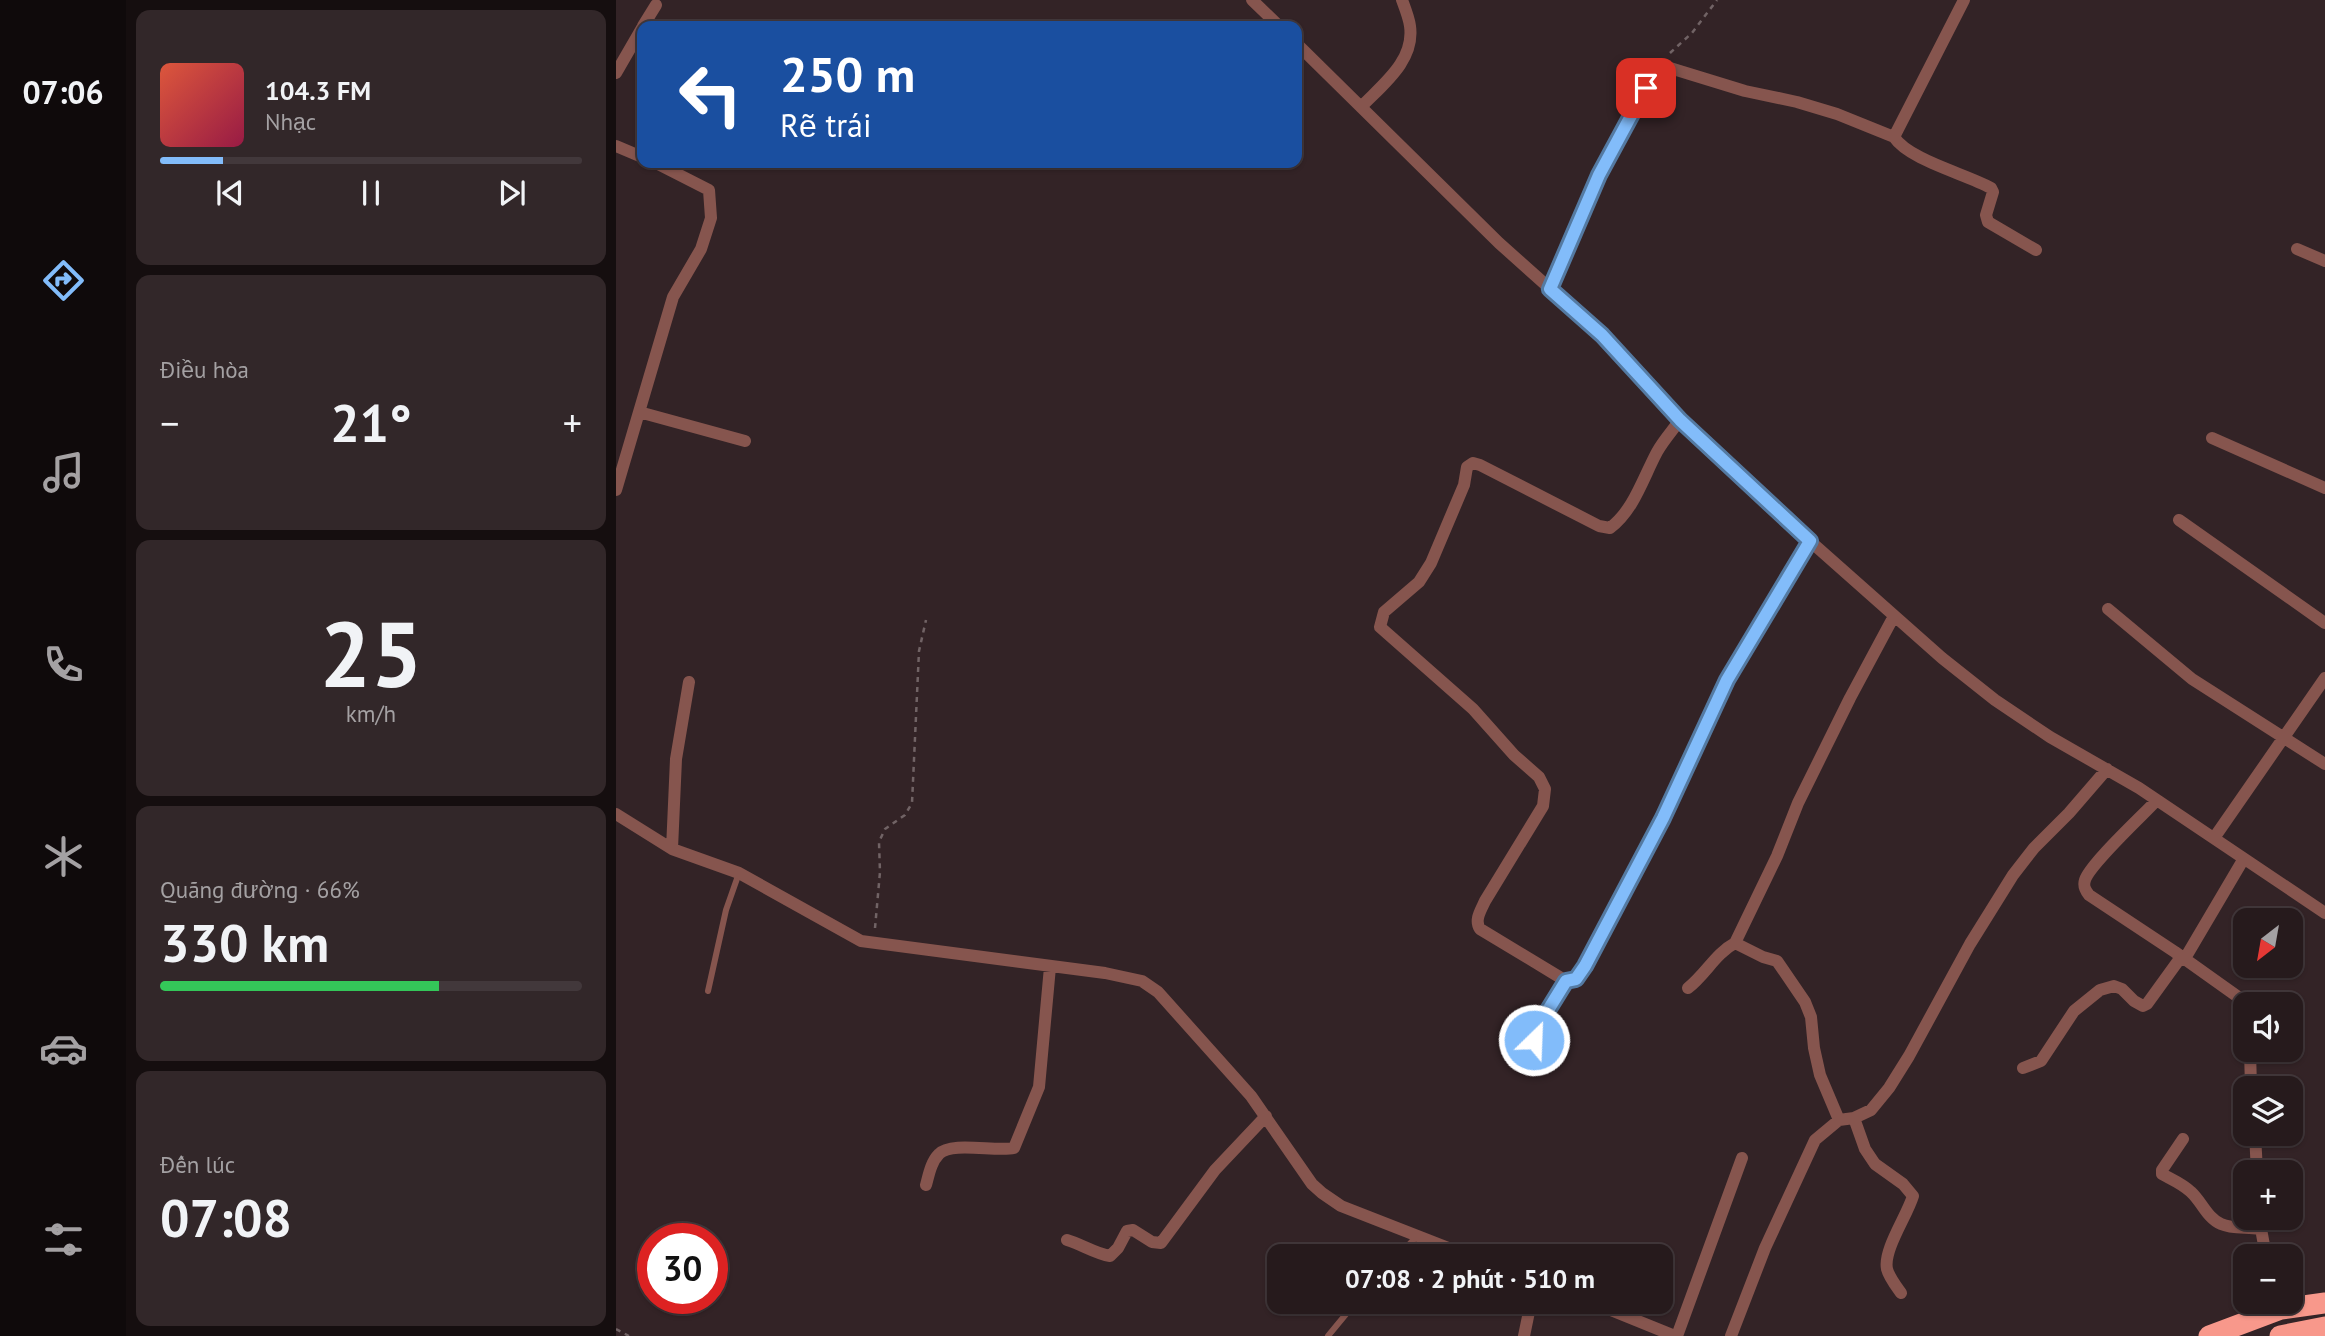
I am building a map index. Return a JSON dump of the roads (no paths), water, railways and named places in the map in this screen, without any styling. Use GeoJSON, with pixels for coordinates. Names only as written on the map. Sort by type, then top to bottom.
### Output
{"type":"FeatureCollection","features":[{"type":"Feature","properties":{"kind":"highway"},"geometry":{"type":"LineString","coordinates":[[2303,1304],[2325,1303]]}},
{"type":"Feature","properties":{"kind":"highway"},"geometry":{"type":"LineString","coordinates":[[2208,1336],[2261,1314]]}},
{"type":"Feature","properties":{"kind":"highway"},"geometry":{"type":"LineString","coordinates":[[2280,1336],[2325,1327]]}},
{"type":"Feature","properties":{"kind":"street"},"geometry":{"type":"LineString","coordinates":[[1252,0],[1274,21]]}},
{"type":"Feature","properties":{"kind":"street"},"geometry":{"type":"LineString","coordinates":[[1361,107],[1405,58],[1410,45],[1410,26],[1402,0]]}},
{"type":"Feature","properties":{"kind":"street"},"geometry":{"type":"LineString","coordinates":[[1894,138],[1964,0]]}},
{"type":"Feature","properties":{"kind":"street"},"geometry":{"type":"LineString","coordinates":[[647,21],[656,5]]}},
{"type":"Feature","properties":{"kind":"street"},"geometry":{"type":"LineString","coordinates":[[616,73],[637,37]]}},
{"type":"Feature","properties":{"kind":"street"},"geometry":{"type":"LineString","coordinates":[[1302,49],[1499,243],[1602,335],[1680,420],[1894,616],[1995,700],[2214,838],[2325,914]]}},
{"type":"Feature","properties":{"kind":"street"},"geometry":{"type":"LineString","coordinates":[[1550,289],[1599,175],[1659,66],[1745,92],[1797,102],[1837,114],[1894,138],[1900,145],[1927,160],[1991,188],[1993,192],[1986,215],[1988,222],[2036,250]]}},
{"type":"Feature","properties":{"kind":"street"},"geometry":{"type":"LineString","coordinates":[[616,146],[637,155]]}},
{"type":"Feature","properties":{"kind":"street"},"geometry":{"type":"LineString","coordinates":[[616,490],[673,297],[701,249],[711,218],[709,190],[666,168]]}},
{"type":"Feature","properties":{"kind":"street"},"geometry":{"type":"LineString","coordinates":[[2297,249],[2325,261]]}},
{"type":"Feature","properties":{"kind":"street"},"geometry":{"type":"LineString","coordinates":[[639,412],[745,441]]}},
{"type":"Feature","properties":{"kind":"street"},"geometry":{"type":"LineString","coordinates":[[1680,420],[1658,450],[1632,503],[1610,528],[1599,526],[1473,463],[1467,467],[1464,485],[1431,563],[1419,582],[1384,612],[1380,628],[1473,709],[1514,755],[1539,777],[1545,789],[1543,806],[1485,901],[1477,924],[1513,950],[1566,981],[1576,979],[1663,818],[1727,680],[1810,541]]}},
{"type":"Feature","properties":{"kind":"street"},"geometry":{"type":"LineString","coordinates":[[2212,438],[2325,488]]}},
{"type":"Feature","properties":{"kind":"street"},"geometry":{"type":"LineString","coordinates":[[2179,520],[2325,622]]}},
{"type":"Feature","properties":{"kind":"street"},"geometry":{"type":"LineString","coordinates":[[2108,609],[2192,679],[2325,764]]}},
{"type":"Feature","properties":{"kind":"street"},"geometry":{"type":"LineString","coordinates":[[1688,988],[1700,979],[1725,949],[1735,943],[1772,867],[1798,803],[1894,616]]}},
{"type":"Feature","properties":{"kind":"street"},"geometry":{"type":"LineString","coordinates":[[2214,838],[2325,678]]}},
{"type":"Feature","properties":{"kind":"street"},"geometry":{"type":"LineString","coordinates":[[672,849],[676,759],[690,682]]}},
{"type":"Feature","properties":{"kind":"street"},"geometry":{"type":"LineString","coordinates":[[1731,1336],[1765,1248],[1809,1149],[1824,1131],[1839,1120],[1854,1118],[1871,1110],[1889,1088],[2012,875],[2107,769]]}},
{"type":"Feature","properties":{"kind":"street"},"geometry":{"type":"LineString","coordinates":[[2156,801],[2088,874],[2084,889],[2233,994]]}},
{"type":"Feature","properties":{"kind":"street"},"geometry":{"type":"LineString","coordinates":[[616,814],[672,849],[739,873],[861,941],[1128,976],[1142,981],[1158,992],[1251,1096],[1312,1184],[1322,1194],[1340,1206],[1440,1244]]}},
{"type":"Feature","properties":{"kind":"street"},"geometry":{"type":"LineString","coordinates":[[2023,1068],[2041,1061],[2074,1011],[2100,990],[2114,986],[2143,1006],[2147,1004],[2183,959],[2244,860]]}},
{"type":"Feature","properties":{"kind":"street"},"geometry":{"type":"LineString","coordinates":[[1735,943],[1780,966],[1805,1002],[1811,1017],[1820,1075],[1839,1120]]}},
{"type":"Feature","properties":{"kind":"street"},"geometry":{"type":"LineString","coordinates":[[926,1185],[932,1164],[940,1152],[950,1149],[1014,1148],[1039,1087],[1051,967]]}},
{"type":"Feature","properties":{"kind":"street"},"geometry":{"type":"LineString","coordinates":[[1556,1059],[1534,1040],[1534,1034],[1566,981]]}},
{"type":"Feature","properties":{"kind":"street"},"geometry":{"type":"LineString","coordinates":[[1067,1240],[1085,1245],[1101,1255],[1110,1256],[1118,1248],[1127,1231],[1133,1230],[1152,1242],[1161,1243],[1215,1170],[1266,1116]]}},
{"type":"Feature","properties":{"kind":"street"},"geometry":{"type":"LineString","coordinates":[[1854,1118],[1865,1149],[1875,1164],[1903,1184],[1913,1196],[1887,1255],[1887,1269],[1901,1293]]}},
{"type":"Feature","properties":{"kind":"street"},"geometry":{"type":"LineString","coordinates":[[2183,1139],[2162,1174],[2190,1191],[2210,1217],[2220,1224],[2233,1227]]}},
{"type":"Feature","properties":{"kind":"street"},"geometry":{"type":"LineString","coordinates":[[1621,1314],[1676,1336],[1742,1158]]}},
{"type":"Feature","properties":{"kind":"street"},"geometry":{"type":"LineString","coordinates":[[1524,1336],[1529,1314]]}},
{"type":"Feature","properties":{"kind":"lane"},"geometry":{"type":"LineString","coordinates":[[708,990],[726,910],[739,873]]}},
{"type":"Feature","properties":{"kind":"lane"},"geometry":{"type":"LineString","coordinates":[[1409,1244],[1418,1235]]}},
{"type":"Feature","properties":{"kind":"lane"},"geometry":{"type":"LineString","coordinates":[[1328,1336],[1346,1314]]}}]}
